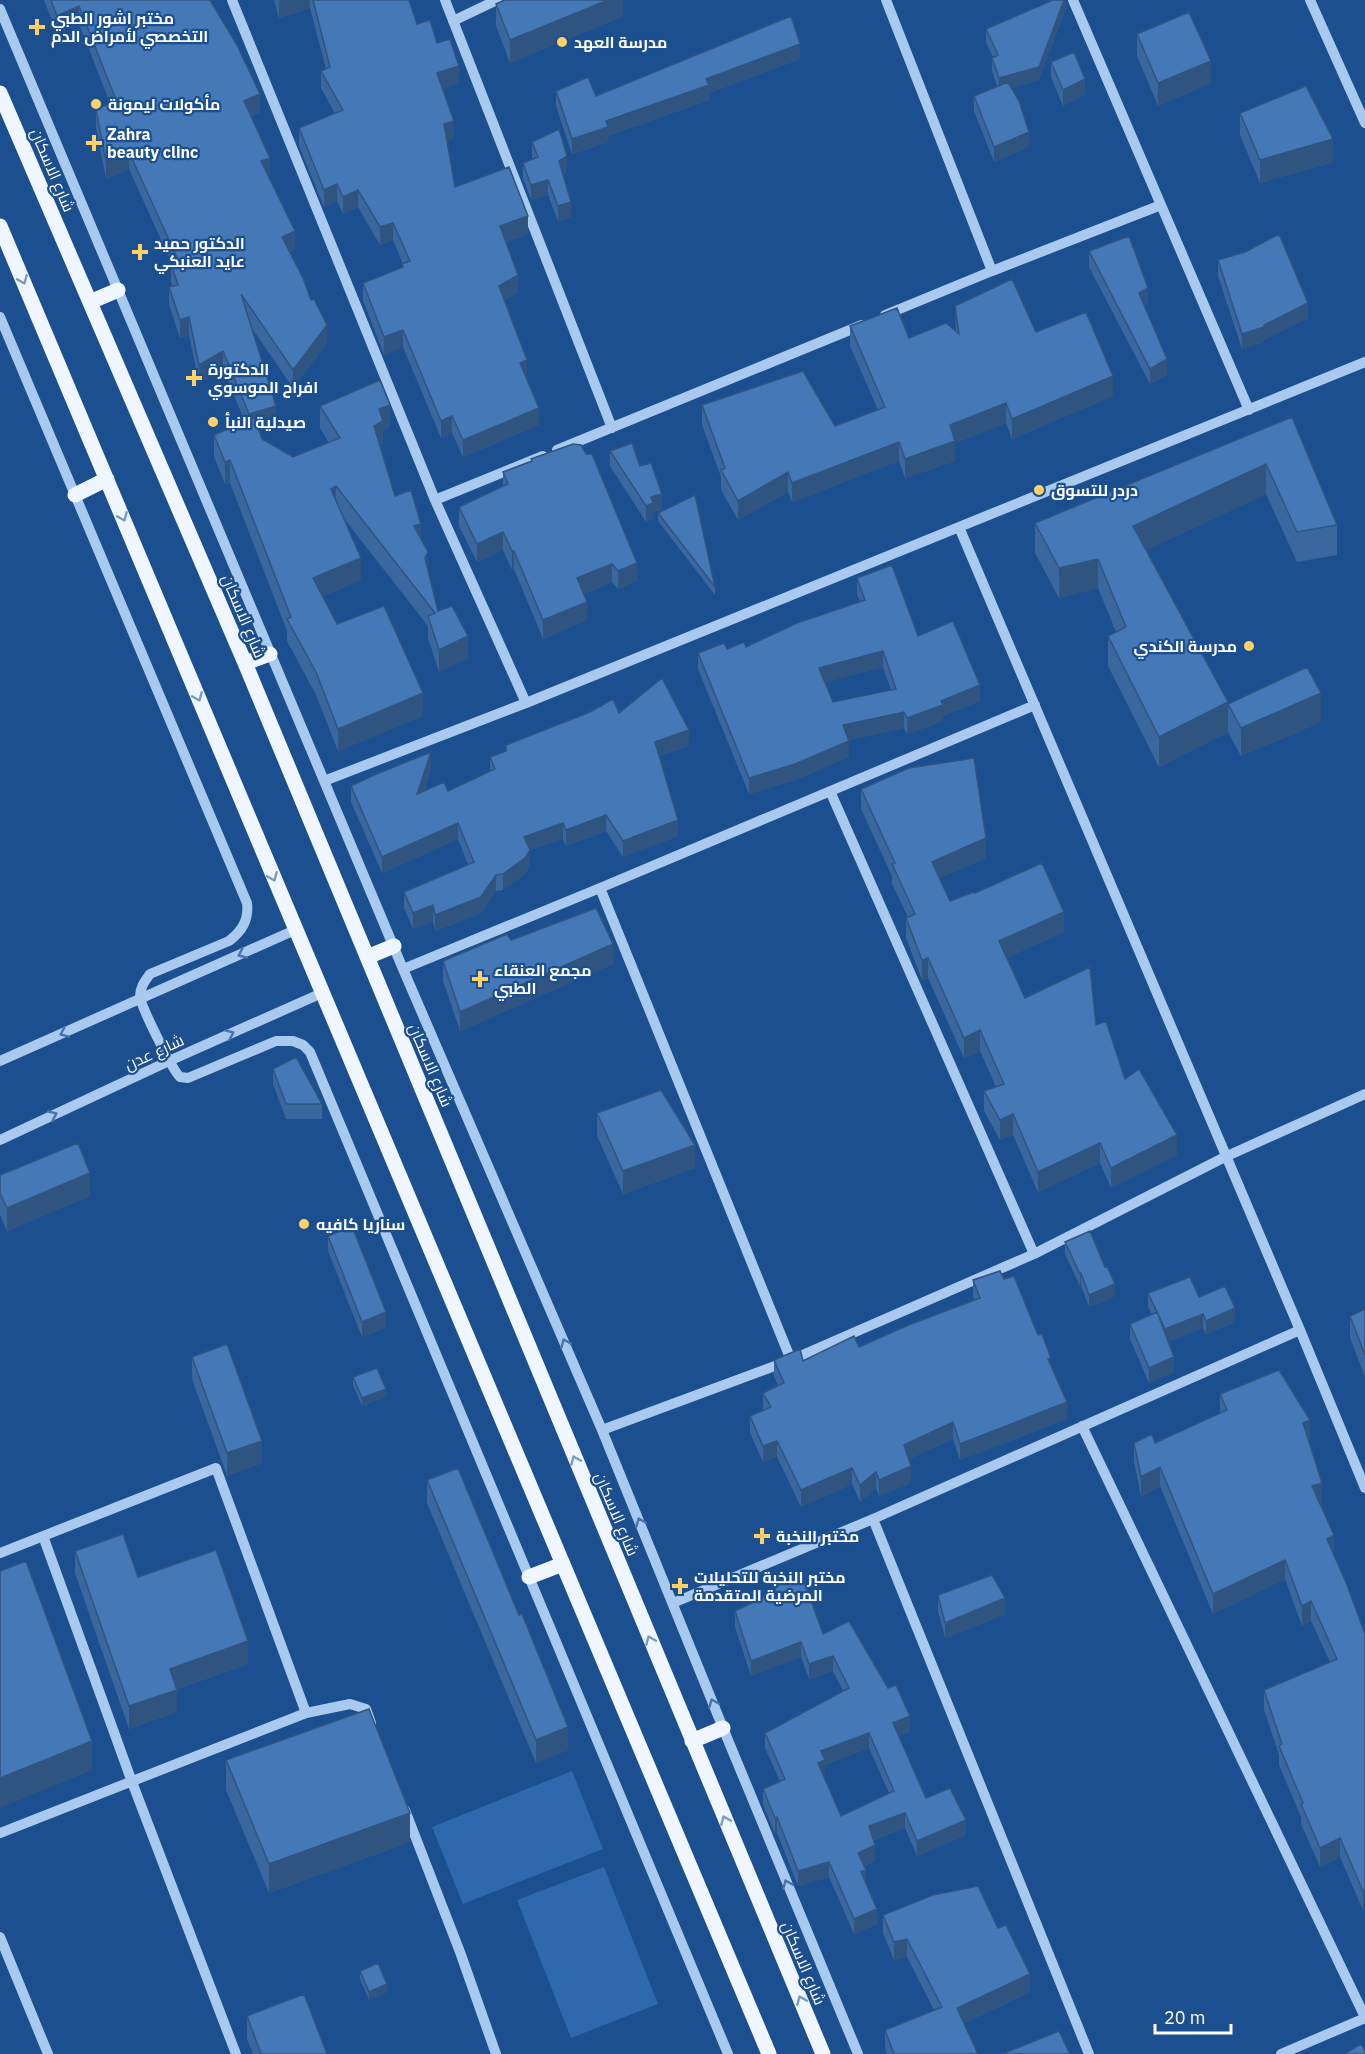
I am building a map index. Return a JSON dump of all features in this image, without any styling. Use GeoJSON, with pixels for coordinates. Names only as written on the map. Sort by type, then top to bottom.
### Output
{"type":"FeatureCollection","features":[{"type":"Feature","properties":{"kind":"main road","name":"شارع الاسكان"},"geometry":{"type":"LineString","coordinates":[[0,93],[7,125],[90,302],[245,663],[823,2054]]}},
{"type":"Feature","properties":{"kind":"main road"},"geometry":{"type":"LineString","coordinates":[[0,226],[769,2054]]}},
{"type":"Feature","properties":{"kind":"main road"},"geometry":{"type":"LineString","coordinates":[[90,302],[118,290]]}},
{"type":"Feature","properties":{"kind":"main road"},"geometry":{"type":"LineString","coordinates":[[75,495],[107,479]]}},
{"type":"Feature","properties":{"kind":"main road"},"geometry":{"type":"LineString","coordinates":[[245,663],[270,654]]}},
{"type":"Feature","properties":{"kind":"main road"},"geometry":{"type":"LineString","coordinates":[[367,957],[394,946]]}},
{"type":"Feature","properties":{"kind":"main road"},"geometry":{"type":"LineString","coordinates":[[529,1577],[563,1564]]}},
{"type":"Feature","properties":{"kind":"main road"},"geometry":{"type":"LineString","coordinates":[[692,1741],[723,1728]]}},
{"type":"Feature","properties":{"kind":"street"},"geometry":{"type":"LineString","coordinates":[[232,0],[435,501],[526,703]]}},
{"type":"Feature","properties":{"kind":"street"},"geometry":{"type":"LineString","coordinates":[[445,0],[612,428]]}},
{"type":"Feature","properties":{"kind":"street"},"geometry":{"type":"LineString","coordinates":[[453,21],[497,0]]}},
{"type":"Feature","properties":{"kind":"street"},"geometry":{"type":"LineString","coordinates":[[886,0],[992,271]]}},
{"type":"Feature","properties":{"kind":"street"},"geometry":{"type":"LineString","coordinates":[[1073,0],[1249,410]]}},
{"type":"Feature","properties":{"kind":"street"},"geometry":{"type":"LineString","coordinates":[[1310,0],[1365,123]]}},
{"type":"Feature","properties":{"kind":"street"},"geometry":{"type":"LineString","coordinates":[[0,9],[403,969],[602,1430],[858,2054]]}},
{"type":"Feature","properties":{"kind":"street"},"geometry":{"type":"LineString","coordinates":[[435,501],[992,271],[1161,205]]}},
{"type":"Feature","properties":{"kind":"street"},"geometry":{"type":"LineString","coordinates":[[0,317],[247,903],[248,911],[243,927],[229,941],[150,975],[143,984],[140,999],[177,1075],[188,1078],[276,1041],[293,1041],[303,1045],[310,1052],[729,2054]]}},
{"type":"Feature","properties":{"kind":"street"},"geometry":{"type":"LineString","coordinates":[[324,781],[526,703],[1365,362]]}},
{"type":"Feature","properties":{"kind":"street"},"geometry":{"type":"LineString","coordinates":[[959,527],[1365,1488]]}},
{"type":"Feature","properties":{"kind":"street"},"geometry":{"type":"LineString","coordinates":[[403,969],[1035,705]]}},
{"type":"Feature","properties":{"kind":"street"},"geometry":{"type":"LineString","coordinates":[[830,791],[1034,1254]]}},
{"type":"Feature","properties":{"kind":"street"},"geometry":{"type":"LineString","coordinates":[[600,888],[791,1360]]}},
{"type":"Feature","properties":{"kind":"street"},"geometry":{"type":"LineString","coordinates":[[0,1061],[295,930]]}},
{"type":"Feature","properties":{"kind":"street","name":"شارع عدن"},"geometry":{"type":"LineString","coordinates":[[0,1140],[322,993]]}},
{"type":"Feature","properties":{"kind":"street"},"geometry":{"type":"LineString","coordinates":[[602,1430],[791,1360],[1034,1254],[1225,1157],[1365,1094]]}},
{"type":"Feature","properties":{"kind":"street"},"geometry":{"type":"LineString","coordinates":[[674,1604],[873,1519],[1300,1330]]}},
{"type":"Feature","properties":{"kind":"street"},"geometry":{"type":"LineString","coordinates":[[1082,1426],[1365,2018],[1281,2054]]}},
{"type":"Feature","properties":{"kind":"street"},"geometry":{"type":"LineString","coordinates":[[0,1553],[216,1468],[306,1713]]}},
{"type":"Feature","properties":{"kind":"street"},"geometry":{"type":"LineString","coordinates":[[873,1519],[1089,2054]]}},
{"type":"Feature","properties":{"kind":"street"},"geometry":{"type":"LineString","coordinates":[[44,1536],[132,1782],[236,2054]]}},
{"type":"Feature","properties":{"kind":"street"},"geometry":{"type":"LineString","coordinates":[[0,1833],[306,1713],[350,1704],[366,1709],[374,1731]]}},
{"type":"Feature","properties":{"kind":"street"},"geometry":{"type":"LineString","coordinates":[[400,1797],[460,1952],[496,2054]]}},
{"type":"Feature","properties":{"kind":"street"},"geometry":{"type":"LineString","coordinates":[[0,1937],[48,2054]]}},
{"type":"Feature","properties":{"kind":"shaded area"},"geometry":{"type":"Polygon","coordinates":[[[572,1771],[603,1849],[463,1904],[432,1827],[572,1771]]]}},
{"type":"Feature","properties":{"kind":"shaded area"},"geometry":{"type":"Polygon","coordinates":[[[604,1867],[658,2004],[571,2038],[517,1900],[604,1867]]]}},
{"type":"Feature","properties":{"kind":"building"},"geometry":{"type":"Polygon","coordinates":[[[51,0],[210,0],[237,45],[260,94],[244,101],[270,158],[261,161],[295,231],[282,237],[303,278],[311,300],[314,299],[327,325],[293,370],[241,294],[276,406],[249,414],[223,351],[199,365],[189,317],[180,320],[169,287],[178,285],[171,264],[179,262],[129,152],[106,161],[96,110],[116,100],[79,6],[57,16],[51,0]]]}},
{"type":"Feature","properties":{"kind":"building"},"geometry":{"type":"Polygon","coordinates":[[[313,0],[409,0],[417,24],[430,20],[437,43],[450,39],[459,66],[437,73],[454,121],[444,124],[455,187],[509,167],[528,216],[500,226],[518,275],[499,286],[527,360],[520,363],[539,408],[463,440],[452,416],[441,421],[403,330],[384,337],[363,283],[403,267],[402,264],[410,261],[393,223],[380,227],[358,190],[343,197],[337,184],[324,190],[299,128],[343,110],[321,71],[330,67],[313,0]]]}},
{"type":"Feature","properties":{"kind":"building"},"geometry":{"type":"Polygon","coordinates":[[[505,0],[608,0],[510,40],[496,4],[505,0]]]}},
{"type":"Feature","properties":{"kind":"building"},"geometry":{"type":"Polygon","coordinates":[[[1053,0],[1064,0],[1039,67],[999,78],[992,58],[998,55],[986,29],[1053,0]]]}},
{"type":"Feature","properties":{"kind":"building"},"geometry":{"type":"Polygon","coordinates":[[[1189,12],[1211,61],[1158,83],[1137,34],[1189,12]]]}},
{"type":"Feature","properties":{"kind":"building"},"geometry":{"type":"Polygon","coordinates":[[[791,16],[800,44],[706,79],[709,85],[606,121],[608,127],[572,139],[556,91],[588,77],[596,96],[791,16]]]}},
{"type":"Feature","properties":{"kind":"building"},"geometry":{"type":"Polygon","coordinates":[[[1074,52],[1085,79],[1063,90],[1051,62],[1074,52]]]}},
{"type":"Feature","properties":{"kind":"building"},"geometry":{"type":"Polygon","coordinates":[[[1008,82],[1019,101],[1029,132],[994,147],[974,96],[1008,82]]]}},
{"type":"Feature","properties":{"kind":"building"},"geometry":{"type":"Polygon","coordinates":[[[1306,86],[1333,139],[1260,160],[1240,113],[1306,86]]]}},
{"type":"Feature","properties":{"kind":"building"},"geometry":{"type":"Polygon","coordinates":[[[559,129],[567,156],[559,161],[571,202],[558,206],[548,180],[531,185],[523,163],[538,157],[532,142],[559,129]]]}},
{"type":"Feature","properties":{"kind":"building"},"geometry":{"type":"Polygon","coordinates":[[[1279,234],[1308,303],[1264,327],[1242,334],[1218,260],[1245,252],[1279,234]]]}},
{"type":"Feature","properties":{"kind":"building"},"geometry":{"type":"Polygon","coordinates":[[[1129,236],[1148,288],[1139,293],[1167,359],[1150,369],[1089,251],[1129,236]]]}},
{"type":"Feature","properties":{"kind":"building"},"geometry":{"type":"Polygon","coordinates":[[[1012,279],[1036,332],[1086,312],[1113,376],[1012,419],[1006,403],[950,425],[955,441],[905,459],[899,442],[792,483],[788,472],[738,501],[721,470],[725,468],[702,405],[803,371],[835,426],[885,407],[850,326],[897,308],[909,338],[946,323],[959,334],[955,306],[1012,279]]]}},
{"type":"Feature","properties":{"kind":"building"},"geometry":{"type":"Polygon","coordinates":[[[380,380],[390,405],[379,409],[383,421],[374,426],[395,496],[411,490],[421,524],[414,526],[428,552],[425,558],[438,611],[452,606],[468,636],[439,650],[428,616],[435,613],[336,486],[331,489],[361,558],[313,578],[337,624],[384,606],[423,693],[338,729],[316,672],[287,619],[291,617],[230,460],[225,462],[214,435],[254,417],[262,439],[293,457],[340,438],[320,406],[380,380]]]}},
{"type":"Feature","properties":{"kind":"building"},"geometry":{"type":"Polygon","coordinates":[[[1292,417],[1337,525],[1297,532],[1266,464],[1133,526],[1228,702],[1159,737],[1108,636],[1126,627],[1098,559],[1059,568],[1035,523],[1292,417]]]}},
{"type":"Feature","properties":{"kind":"building"},"geometry":{"type":"Polygon","coordinates":[[[632,443],[640,466],[651,463],[662,494],[651,497],[653,503],[646,506],[610,451],[632,443]]]}},
{"type":"Feature","properties":{"kind":"building"},"geometry":{"type":"Polygon","coordinates":[[[573,444],[581,445],[586,454],[592,454],[637,563],[618,571],[612,564],[577,578],[587,602],[543,620],[514,551],[503,532],[477,544],[459,507],[508,484],[503,472],[573,444]]]}},
{"type":"Feature","properties":{"kind":"building"},"geometry":{"type":"Polygon","coordinates":[[[695,495],[715,587],[658,513],[695,495]]]}},
{"type":"Feature","properties":{"kind":"building"},"geometry":{"type":"Polygon","coordinates":[[[892,565],[918,636],[953,621],[980,685],[941,701],[943,705],[907,718],[904,712],[843,725],[849,741],[795,764],[749,778],[698,653],[724,643],[727,649],[744,642],[746,647],[797,623],[865,600],[857,578],[892,565]],[[883,651],[819,668],[833,702],[896,689],[883,651]]]}},
{"type":"Feature","properties":{"kind":"building"},"geometry":{"type":"Polygon","coordinates":[[[1307,667],[1321,693],[1241,728],[1228,704],[1307,667]]]}},
{"type":"Feature","properties":{"kind":"building"},"geometry":{"type":"Polygon","coordinates":[[[662,678],[689,730],[655,742],[678,820],[623,841],[606,815],[566,830],[563,823],[524,837],[530,850],[525,858],[503,874],[496,875],[481,897],[435,915],[433,905],[413,913],[404,892],[474,862],[458,823],[382,857],[351,786],[431,752],[417,794],[444,782],[448,791],[495,769],[490,757],[506,751],[506,745],[590,712],[613,699],[619,713],[662,678]]]}},
{"type":"Feature","properties":{"kind":"building"},"geometry":{"type":"Polygon","coordinates":[[[974,758],[986,838],[932,862],[950,901],[975,893],[1042,863],[1064,912],[999,941],[1025,998],[1090,967],[1096,1025],[1106,1021],[1125,1079],[1139,1069],[1177,1135],[1111,1168],[1100,1143],[1038,1172],[1013,1114],[1000,1120],[984,1091],[1004,1084],[980,1030],[964,1038],[928,958],[922,960],[906,918],[915,914],[892,864],[895,863],[861,789],[909,768],[974,758]]]}},
{"type":"Feature","properties":{"kind":"building"},"geometry":{"type":"Polygon","coordinates":[[[596,908],[613,944],[460,1012],[443,961],[507,934],[511,940],[596,908]]]}},
{"type":"Feature","properties":{"kind":"building"},"geometry":{"type":"Polygon","coordinates":[[[296,1057],[322,1104],[286,1104],[273,1069],[296,1057]]]}},
{"type":"Feature","properties":{"kind":"building"},"geometry":{"type":"Polygon","coordinates":[[[661,1090],[695,1145],[623,1171],[597,1113],[661,1090]]]}},
{"type":"Feature","properties":{"kind":"building"},"geometry":{"type":"Polygon","coordinates":[[[78,1143],[90,1173],[7,1208],[0,1193],[0,1175],[78,1143]]]}},
{"type":"Feature","properties":{"kind":"building"},"geometry":{"type":"Polygon","coordinates":[[[352,1226],[386,1312],[362,1322],[328,1236],[352,1226]]]}},
{"type":"Feature","properties":{"kind":"building"},"geometry":{"type":"Polygon","coordinates":[[[1090,1231],[1115,1284],[1089,1295],[1065,1242],[1090,1231]]]}},
{"type":"Feature","properties":{"kind":"building"},"geometry":{"type":"Polygon","coordinates":[[[1000,1271],[1004,1279],[1014,1276],[1038,1335],[1042,1334],[1051,1358],[1048,1359],[1067,1402],[960,1444],[953,1422],[904,1445],[911,1466],[879,1480],[876,1472],[860,1485],[852,1468],[801,1490],[777,1441],[763,1446],[750,1416],[771,1407],[763,1393],[784,1383],[774,1360],[800,1349],[803,1361],[854,1336],[859,1347],[911,1324],[980,1298],[973,1280],[1000,1271]]]}},
{"type":"Feature","properties":{"kind":"building"},"geometry":{"type":"Polygon","coordinates":[[[1190,1277],[1199,1297],[1225,1286],[1235,1308],[1206,1321],[1203,1314],[1165,1329],[1148,1293],[1190,1277]]]}},
{"type":"Feature","properties":{"kind":"building"},"geometry":{"type":"Polygon","coordinates":[[[1365,1309],[1365,1355],[1350,1316],[1365,1309]]]}},
{"type":"Feature","properties":{"kind":"building"},"geometry":{"type":"Polygon","coordinates":[[[1157,1312],[1174,1357],[1149,1368],[1130,1324],[1157,1312]]]}},
{"type":"Feature","properties":{"kind":"building"},"geometry":{"type":"Polygon","coordinates":[[[227,1344],[262,1441],[227,1453],[192,1357],[227,1344]]]}},
{"type":"Feature","properties":{"kind":"building"},"geometry":{"type":"Polygon","coordinates":[[[377,1368],[386,1389],[362,1398],[353,1377],[377,1368]]]}},
{"type":"Feature","properties":{"kind":"building"},"geometry":{"type":"Polygon","coordinates":[[[1279,1370],[1310,1420],[1303,1423],[1322,1483],[1312,1486],[1334,1535],[1327,1539],[1365,1634],[1365,1890],[1363,1891],[1340,1838],[1320,1848],[1279,1746],[1282,1744],[1264,1690],[1337,1659],[1311,1601],[1302,1606],[1285,1560],[1213,1594],[1160,1467],[1141,1477],[1134,1443],[1152,1434],[1155,1443],[1227,1410],[1220,1394],[1279,1370]]]}},
{"type":"Feature","properties":{"kind":"building"},"geometry":{"type":"Polygon","coordinates":[[[458,1468],[519,1615],[522,1614],[568,1727],[536,1740],[427,1480],[458,1468]]]}},
{"type":"Feature","properties":{"kind":"building"},"geometry":{"type":"Polygon","coordinates":[[[123,1534],[138,1577],[216,1550],[248,1641],[170,1669],[177,1690],[129,1706],[75,1551],[123,1534]]]}},
{"type":"Feature","properties":{"kind":"building"},"geometry":{"type":"Polygon","coordinates":[[[26,1561],[92,1741],[0,1778],[0,1571],[26,1561]]]}},
{"type":"Feature","properties":{"kind":"building"},"geometry":{"type":"Polygon","coordinates":[[[802,1575],[823,1634],[849,1621],[888,1688],[896,1685],[910,1716],[893,1723],[926,1798],[950,1788],[966,1820],[917,1841],[905,1813],[869,1826],[875,1845],[858,1853],[866,1870],[861,1872],[877,1909],[854,1919],[829,1862],[798,1871],[777,1817],[775,1818],[763,1789],[785,1779],[765,1733],[849,1688],[833,1656],[809,1664],[801,1642],[751,1661],[735,1611],[776,1591],[774,1587],[802,1575]],[[869,1733],[821,1751],[825,1760],[818,1763],[841,1816],[894,1791],[869,1733]]]}},
{"type":"Feature","properties":{"kind":"building"},"geometry":{"type":"Polygon","coordinates":[[[992,1575],[1005,1598],[945,1623],[938,1595],[992,1575]]]}},
{"type":"Feature","properties":{"kind":"building"},"geometry":{"type":"Polygon","coordinates":[[[369,1709],[410,1813],[269,1864],[226,1760],[369,1709]]]}},
{"type":"Feature","properties":{"kind":"building"},"geometry":{"type":"Polygon","coordinates":[[[978,1886],[998,1928],[1006,1925],[1030,1974],[957,2008],[978,2054],[894,2054],[885,2030],[942,2007],[907,1939],[894,1942],[883,1915],[933,1895],[978,1886]]]}},
{"type":"Feature","properties":{"kind":"building"},"geometry":{"type":"Polygon","coordinates":[[[378,1963],[387,1984],[369,1992],[360,1971],[378,1963]]]}},
{"type":"Feature","properties":{"kind":"building"},"geometry":{"type":"Polygon","coordinates":[[[304,1994],[327,2054],[261,2054],[247,2016],[304,1994]]]}},
{"type":"Feature","properties":{"kind":"building"},"geometry":{"type":"Polygon","coordinates":[[[1059,2031],[1070,2054],[1002,2054],[1059,2031]]]}},
{"type":"Feature","properties":{"kind":"building"},"geometry":{"type":"Polygon","coordinates":[[[1361,2044],[1365,2054],[1344,2054],[1361,2044]]]}},
{"type":"Feature","properties":{"kind":"place","name":"مختبر اشور الطبي التخصصي لأمراض الدم"},"geometry":{"type":"Point","coordinates":[37,27]}},
{"type":"Feature","properties":{"kind":"place","name":"مدرسة العهد"},"geometry":{"type":"Point","coordinates":[562,42]}},
{"type":"Feature","properties":{"kind":"place","name":"مأكولات ليمونة"},"geometry":{"type":"Point","coordinates":[96,104]}},
{"type":"Feature","properties":{"kind":"place","name":"Zahra beauty clinc"},"geometry":{"type":"Point","coordinates":[94,143]}},
{"type":"Feature","properties":{"kind":"place","name":"الدكتور حميد عايد العنبكي"},"geometry":{"type":"Point","coordinates":[140,252]}},
{"type":"Feature","properties":{"kind":"place","name":"الدكتورة افراح الموسوي"},"geometry":{"type":"Point","coordinates":[194,378]}},
{"type":"Feature","properties":{"kind":"place","name":"صيدلية النبأ"},"geometry":{"type":"Point","coordinates":[213,422]}},
{"type":"Feature","properties":{"kind":"place","name":"دردر للتسوق"},"geometry":{"type":"Point","coordinates":[1039,490]}},
{"type":"Feature","properties":{"kind":"place","name":"مدرسة الكندي"},"geometry":{"type":"Point","coordinates":[1249,646]}},
{"type":"Feature","properties":{"kind":"place","name":"مجمع العنقاء الطبي"},"geometry":{"type":"Point","coordinates":[480,979]}},
{"type":"Feature","properties":{"kind":"place","name":"سناريا كافيه"},"geometry":{"type":"Point","coordinates":[304,1224]}},
{"type":"Feature","properties":{"kind":"place","name":"مختبر النخبة"},"geometry":{"type":"Point","coordinates":[762,1536]}},
{"type":"Feature","properties":{"kind":"place","name":"مختبر النخبة للتحليلات المرضية المتقدمة"},"geometry":{"type":"Point","coordinates":[680,1586]}}]}
